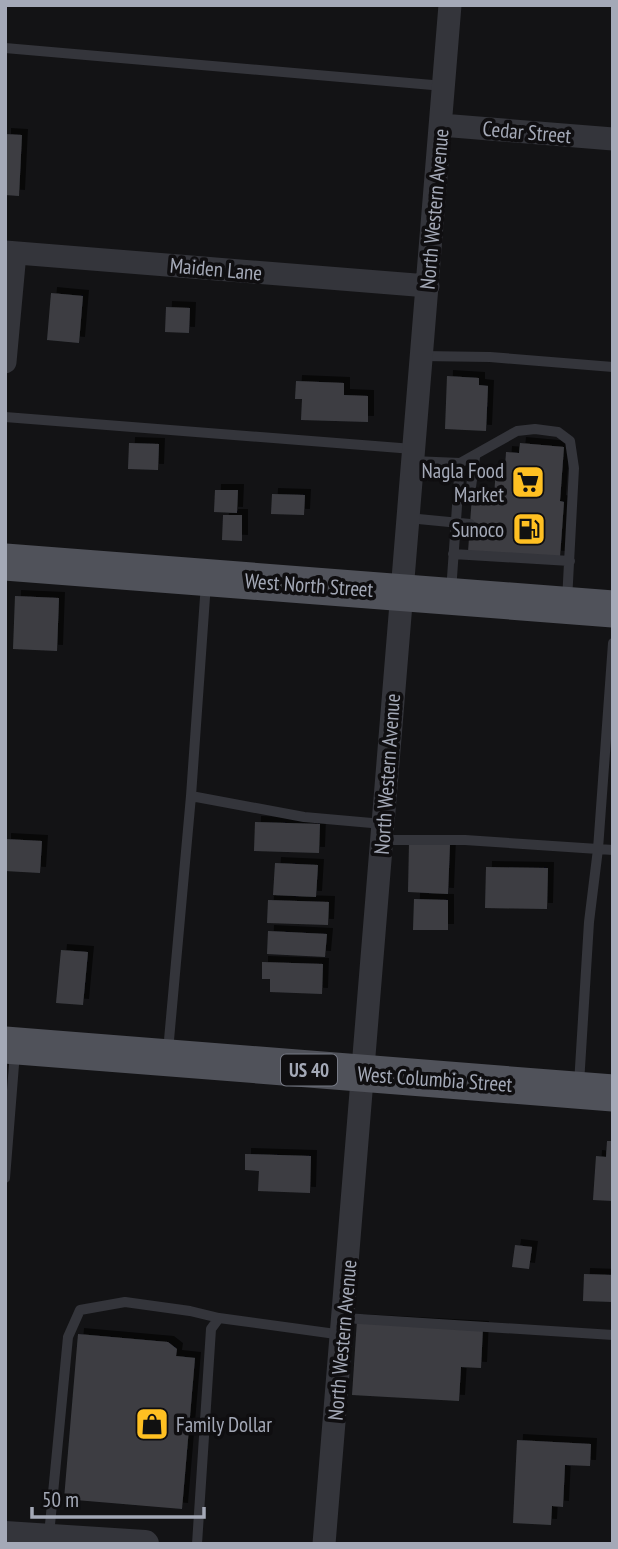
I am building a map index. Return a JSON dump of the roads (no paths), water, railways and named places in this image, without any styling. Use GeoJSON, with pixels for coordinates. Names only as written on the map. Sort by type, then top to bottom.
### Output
{"type":"FeatureCollection","features":[{"type":"Feature","properties":{"kind":"main road","name":"West North Street"},"geometry":{"type":"LineString","coordinates":[[5,562],[613,609]]}},
{"type":"Feature","properties":{"kind":"main road","name":"West Columbia Street"},"geometry":{"type":"LineString","coordinates":[[10,1045],[595,1092]]}},
{"type":"Feature","properties":{"kind":"street","name":"North Western Avenue"},"geometry":{"type":"LineString","coordinates":[[324,1544],[450,5]]}},
{"type":"Feature","properties":{"kind":"street","name":"Cedar Street"},"geometry":{"type":"LineString","coordinates":[[441,125],[613,139]]}},
{"type":"Feature","properties":{"kind":"street","name":"Maiden Lane"},"geometry":{"type":"LineString","coordinates":[[10,252],[428,286]]}},
{"type":"Feature","properties":{"kind":"street"},"geometry":{"type":"LineString","coordinates":[[5,362],[10,252]]}},
{"type":"Feature","properties":{"kind":"street"},"geometry":{"type":"LineString","coordinates":[[5,1535],[145,1544]]}},
{"type":"Feature","properties":{"kind":"lane"},"geometry":{"type":"LineString","coordinates":[[5,48],[443,86]]}},
{"type":"Feature","properties":{"kind":"lane"},"geometry":{"type":"LineString","coordinates":[[422,356],[490,357],[613,367]]}},
{"type":"Feature","properties":{"kind":"lane"},"geometry":{"type":"LineString","coordinates":[[5,417],[413,455],[460,463],[517,431],[535,429],[558,432],[570,441],[574,468],[567,529],[567,605]]}},
{"type":"Feature","properties":{"kind":"lane"},"geometry":{"type":"LineString","coordinates":[[459,493],[471,486],[474,457]]}},
{"type":"Feature","properties":{"kind":"lane"},"geometry":{"type":"LineString","coordinates":[[451,596],[460,463]]}},
{"type":"Feature","properties":{"kind":"lane"},"geometry":{"type":"LineString","coordinates":[[408,518],[470,524]]}},
{"type":"Feature","properties":{"kind":"lane"},"geometry":{"type":"LineString","coordinates":[[453,555],[569,561]]}},
{"type":"Feature","properties":{"kind":"lane"},"geometry":{"type":"LineString","coordinates":[[167,1058],[191,796],[206,577]]}},
{"type":"Feature","properties":{"kind":"lane"},"geometry":{"type":"LineString","coordinates":[[595,1092],[589,922],[598,849],[613,643]]}},
{"type":"Feature","properties":{"kind":"lane"},"geometry":{"type":"LineString","coordinates":[[191,796],[382,832],[613,850]]}},
{"type":"Feature","properties":{"kind":"lane"},"geometry":{"type":"LineString","coordinates":[[5,1178],[10,1045]]}},
{"type":"Feature","properties":{"kind":"lane"},"geometry":{"type":"LineString","coordinates":[[49,1538],[68,1337],[80,1310],[125,1303],[190,1311],[219,1318],[343,1326],[613,1335]]}},
{"type":"Feature","properties":{"kind":"lane"},"geometry":{"type":"LineString","coordinates":[[197,1544],[208,1340],[211,1329],[219,1318]]}},
{"type":"Feature","properties":{"kind":"place","name":"Nagla Food Market"},"geometry":{"type":"Point","coordinates":[528,482]}},
{"type":"Feature","properties":{"kind":"place","name":"Sunoco"},"geometry":{"type":"Point","coordinates":[529,529]}},
{"type":"Feature","properties":{"kind":"place","name":"Family Dollar"},"geometry":{"type":"Point","coordinates":[152,1424]}}]}
